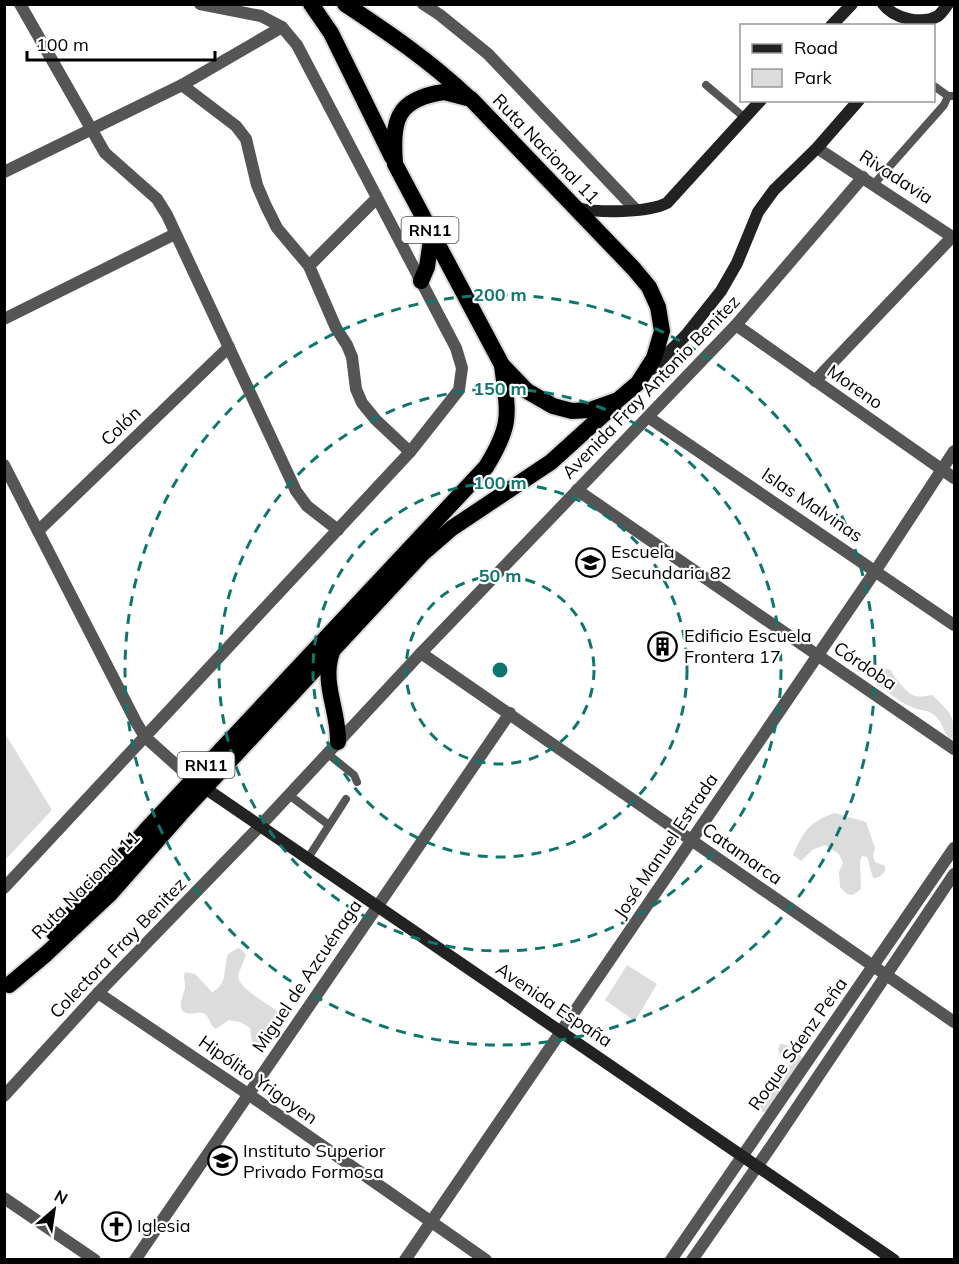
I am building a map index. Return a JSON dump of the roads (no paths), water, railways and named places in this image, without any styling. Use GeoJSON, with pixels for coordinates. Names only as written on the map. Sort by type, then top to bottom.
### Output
{"type":"FeatureCollection","features":[{"type":"Feature","properties":{"kind":"highway","name":"RN11"},"geometry":{"type":"LineString","coordinates":[[310,4],[331,33],[395,164]]}},
{"type":"Feature","properties":{"kind":"highway","name":"RN11"},"geometry":{"type":"LineString","coordinates":[[345,4],[408,45],[444,73],[471,99]]}},
{"type":"Feature","properties":{"kind":"highway","name":"Ruta Nacional 11"},"geometry":{"type":"LineString","coordinates":[[199,784],[334,649],[439,538],[551,462],[638,383],[654,358],[662,330],[658,307],[648,287],[577,208],[471,99],[444,92],[423,95],[412,101],[396,122],[395,164],[502,365],[527,391],[553,406],[572,411],[590,410],[618,400]]}},
{"type":"Feature","properties":{"kind":"highway"},"geometry":{"type":"LineString","coordinates":[[421,281],[430,256],[432,233]]}},
{"type":"Feature","properties":{"kind":"highway","name":"Ruta Nacional 11"},"geometry":{"type":"LineString","coordinates":[[7,988],[110,894],[199,784],[486,467],[506,429],[508,413],[502,365]]}},
{"type":"Feature","properties":{"kind":"highway"},"geometry":{"type":"LineString","coordinates":[[333,748],[339,726],[328,676],[328,665],[334,649]]}},
{"type":"Feature","properties":{"kind":"main road"},"geometry":{"type":"LineString","coordinates":[[833,24],[852,4]]}},
{"type":"Feature","properties":{"kind":"main road"},"geometry":{"type":"LineString","coordinates":[[884,4],[904,22],[938,16]]}},
{"type":"Feature","properties":{"kind":"main road"},"geometry":{"type":"LineString","coordinates":[[930,24],[948,4]]}},
{"type":"Feature","properties":{"kind":"main road"},"geometry":{"type":"LineString","coordinates":[[577,208],[593,212],[636,210],[659,207],[667,203],[759,102]]}},
{"type":"Feature","properties":{"kind":"main road"},"geometry":{"type":"LineString","coordinates":[[638,383],[686,335],[721,291],[737,263],[758,212],[774,190],[817,148],[857,102]]}},
{"type":"Feature","properties":{"kind":"main road","name":"Avenida España"},"geometry":{"type":"LineString","coordinates":[[199,784],[894,1260]]}},
{"type":"Feature","properties":{"kind":"street"},"geometry":{"type":"LineString","coordinates":[[20,4],[105,153],[157,199],[296,491],[308,506],[338,530]]}},
{"type":"Feature","properties":{"kind":"street"},"geometry":{"type":"LineString","coordinates":[[4,888],[410,452],[459,390],[462,368],[456,348],[297,45],[282,27],[261,16],[200,4]]}},
{"type":"Feature","properties":{"kind":"street"},"geometry":{"type":"LineString","coordinates":[[423,4],[442,10],[488,54],[636,210]]}},
{"type":"Feature","properties":{"kind":"street"},"geometry":{"type":"LineString","coordinates":[[4,172],[182,85],[282,27]]}},
{"type":"Feature","properties":{"kind":"street"},"geometry":{"type":"LineString","coordinates":[[182,85],[236,126],[246,139],[266,206],[278,228],[309,266],[328,314],[347,345],[356,389],[362,403],[376,420],[410,452]]}},
{"type":"Feature","properties":{"kind":"street","name":"Rivadavia"},"geometry":{"type":"LineString","coordinates":[[817,148],[953,237]]}},
{"type":"Feature","properties":{"kind":"street","name":"Avenida Fray Antonio Benitez"},"geometry":{"type":"LineString","coordinates":[[260,826],[421,653],[736,326],[868,180]]}},
{"type":"Feature","properties":{"kind":"street"},"geometry":{"type":"LineString","coordinates":[[309,266],[376,198]]}},
{"type":"Feature","properties":{"kind":"street"},"geometry":{"type":"LineString","coordinates":[[4,319],[175,234]]}},
{"type":"Feature","properties":{"kind":"street"},"geometry":{"type":"LineString","coordinates":[[815,381],[953,237]]}},
{"type":"Feature","properties":{"kind":"street","name":"Moreno"},"geometry":{"type":"LineString","coordinates":[[736,326],[954,478]]}},
{"type":"Feature","properties":{"kind":"street","name":"Colón"},"geometry":{"type":"LineString","coordinates":[[38,531],[229,347]]}},
{"type":"Feature","properties":{"kind":"street","name":"Islas Malvinas"},"geometry":{"type":"LineString","coordinates":[[648,417],[954,624]]}},
{"type":"Feature","properties":{"kind":"street","name":"José Manuel Estrada"},"geometry":{"type":"LineString","coordinates":[[405,1260],[876,570],[954,451]]}},
{"type":"Feature","properties":{"kind":"street"},"geometry":{"type":"LineString","coordinates":[[4,465],[145,737],[199,784]]}},
{"type":"Feature","properties":{"kind":"street","name":"Córdoba"},"geometry":{"type":"LineString","coordinates":[[577,490],[954,749]]}},
{"type":"Feature","properties":{"kind":"street","name":"Catamarca"},"geometry":{"type":"LineString","coordinates":[[421,653],[954,1022]]}},
{"type":"Feature","properties":{"kind":"street","name":"Miguel de Azcuénaga"},"geometry":{"type":"LineString","coordinates":[[135,1260],[510,713]]}},
{"type":"Feature","properties":{"kind":"street","name":"Colectora Fray Benitez"},"geometry":{"type":"LineString","coordinates":[[4,1096],[98,993],[260,826]]}},
{"type":"Feature","properties":{"kind":"street","name":"Roque Sáenz Peña"},"geometry":{"type":"LineString","coordinates":[[670,1260],[954,848]]}},
{"type":"Feature","properties":{"kind":"street","name":"Roque Sáenz Peña"},"geometry":{"type":"LineString","coordinates":[[692,1260],[758,1166],[954,874]]}},
{"type":"Feature","properties":{"kind":"street","name":"Hipólito Yrigoyen"},"geometry":{"type":"LineString","coordinates":[[98,993],[248,1094],[486,1260]]}},
{"type":"Feature","properties":{"kind":"street"},"geometry":{"type":"LineString","coordinates":[[4,1198],[95,1260]]}},
{"type":"Feature","properties":{"kind":"lane"},"geometry":{"type":"LineString","coordinates":[[706,85],[745,118]]}},
{"type":"Feature","properties":{"kind":"lane"},"geometry":{"type":"LineString","coordinates":[[868,180],[951,96],[935,87]]}},
{"type":"Feature","properties":{"kind":"lane"},"geometry":{"type":"LineString","coordinates":[[333,748],[357,783]]}},
{"type":"Feature","properties":{"kind":"lane"},"geometry":{"type":"LineString","coordinates":[[289,795],[329,825]]}},
{"type":"Feature","properties":{"kind":"lane"},"geometry":{"type":"LineString","coordinates":[[308,858],[346,799]]}},
{"type":"Feature","properties":{"kind":"place","name":"Escuela Secundaria 82"},"geometry":{"type":"Point","coordinates":[590,562]}},
{"type":"Feature","properties":{"kind":"place","name":"Edificio Escuela Frontera 17"},"geometry":{"type":"Point","coordinates":[663,646]}},
{"type":"Feature","properties":{"kind":"place","name":"Instituto Superior Privado Formosa"},"geometry":{"type":"Point","coordinates":[222,1161]}},
{"type":"Feature","properties":{"kind":"place","name":"Iglesia"},"geometry":{"type":"Point","coordinates":[116,1226]}}]}
